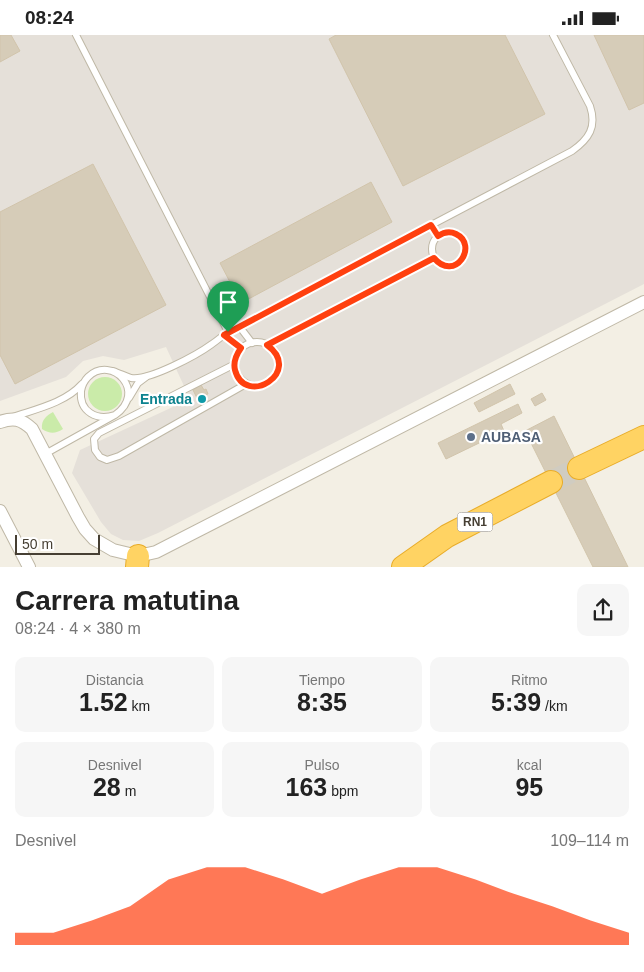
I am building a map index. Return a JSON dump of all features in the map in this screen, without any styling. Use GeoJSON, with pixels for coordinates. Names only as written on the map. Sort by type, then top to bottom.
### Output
{"type":"FeatureCollection","features":[{"type":"Feature","properties":{"kind":"highway"},"geometry":{"type":"LineString","coordinates":[[579,468],[644,437]]}},
{"type":"Feature","properties":{"kind":"highway","name":"RN1"},"geometry":{"type":"LineString","coordinates":[[403,567],[447,536],[551,482]]}},
{"type":"Feature","properties":{"kind":"highway"},"geometry":{"type":"LineString","coordinates":[[393,567],[447,536]]}},
{"type":"Feature","properties":{"kind":"street"},"geometry":{"type":"LineString","coordinates":[[1,421],[16,419],[24,422],[32,429],[85,529],[94,539],[138,561],[644,302]]}},
{"type":"Feature","properties":{"kind":"street"},"geometry":{"type":"LineString","coordinates":[[0,511],[29,567]]}},
{"type":"Feature","properties":{"kind":"lane"},"geometry":{"type":"LineString","coordinates":[[76,35],[226,333],[241,348]]}},
{"type":"Feature","properties":{"kind":"lane"},"geometry":{"type":"LineString","coordinates":[[46,454],[122,410],[138,383],[147,377],[183,361],[212,345],[226,333],[572,151],[581,144],[592,129],[593,114],[553,35]]}},
{"type":"Feature","properties":{"kind":"lane"},"geometry":{"type":"LineString","coordinates":[[431,225],[438,236]]}},
{"type":"Feature","properties":{"kind":"lane"},"geometry":{"type":"LineString","coordinates":[[443,233],[455,233],[464,241],[466,252],[460,262],[448,267],[434,258],[432,246],[438,236],[443,233]]}},
{"type":"Feature","properties":{"kind":"lane"},"geometry":{"type":"LineString","coordinates":[[267,345],[434,258]]}},
{"type":"Feature","properties":{"kind":"lane"},"geometry":{"type":"LineString","coordinates":[[239,326],[252,343]]}},
{"type":"Feature","properties":{"kind":"lane"},"geometry":{"type":"LineString","coordinates":[[260,342],[267,345],[277,355],[278,368],[276,375],[272,380],[260,386],[246,384],[240,380],[237,374],[235,364],[237,354],[247,344],[260,342]]}},
{"type":"Feature","properties":{"kind":"lane"},"geometry":{"type":"LineString","coordinates":[[235,364],[99,433],[94,439],[95,450],[100,457],[107,460],[119,456],[246,384]]}},
{"type":"Feature","properties":{"kind":"lane"},"geometry":{"type":"LineString","coordinates":[[1,421],[68,396],[78,389],[91,374],[98,371],[113,371],[131,378],[147,377]]}},
{"type":"Feature","properties":{"kind":"lane"},"geometry":{"type":"LineString","coordinates":[[113,371],[120,375],[128,387],[129,396],[126,404]]}},
{"type":"Feature","properties":{"kind":"lane"},"geometry":{"type":"LineString","coordinates":[[86,379],[81,393],[82,401],[86,408],[92,414],[99,417],[115,415]]}},
{"type":"Feature","properties":{"kind":"shaded area"},"geometry":{"type":"Polygon","coordinates":[[[0,35],[644,35],[644,284],[158,533],[139,541],[123,540],[111,534],[101,522],[72,473],[80,450],[190,399],[166,347],[124,360],[103,356],[83,361],[66,377],[0,401],[0,35]]]}},
{"type":"Feature","properties":{"kind":"green space"},"geometry":{"type":"Polygon","coordinates":[[[105,377],[117,382],[122,394],[117,406],[105,411],[93,406],[88,394],[93,382],[105,377]]]}},
{"type":"Feature","properties":{"kind":"green space"},"geometry":{"type":"Polygon","coordinates":[[[53,412],[63,429],[52,433],[42,429],[42,423],[53,412]]]}},
{"type":"Feature","properties":{"kind":"building"},"geometry":{"type":"Polygon","coordinates":[[[0,35],[11,35],[20,51],[0,62],[0,35]]]}},
{"type":"Feature","properties":{"kind":"building"},"geometry":{"type":"Polygon","coordinates":[[[336,35],[505,35],[545,114],[403,186],[329,39],[336,35]]]}},
{"type":"Feature","properties":{"kind":"building"},"geometry":{"type":"Polygon","coordinates":[[[594,35],[644,35],[644,103],[629,110],[594,35]]]}},
{"type":"Feature","properties":{"kind":"building"},"geometry":{"type":"Polygon","coordinates":[[[93,164],[166,305],[15,384],[0,355],[0,212],[93,164]]]}},
{"type":"Feature","properties":{"kind":"building"},"geometry":{"type":"Polygon","coordinates":[[[371,182],[392,222],[241,303],[220,263],[371,182]]]}},
{"type":"Feature","properties":{"kind":"building"},"geometry":{"type":"Polygon","coordinates":[[[510,384],[515,394],[479,412],[474,403],[510,384]]]}},
{"type":"Feature","properties":{"kind":"building","name":"Entrada"},"geometry":{"type":"Polygon","coordinates":[[[201,385],[204,390],[206,389],[208,394],[205,395],[209,403],[201,406],[193,390],[201,385]]]}},
{"type":"Feature","properties":{"kind":"building"},"geometry":{"type":"Polygon","coordinates":[[[542,393],[546,400],[535,406],[531,399],[542,393]]]}},
{"type":"Feature","properties":{"kind":"building","name":"AUBASA"},"geometry":{"type":"Polygon","coordinates":[[[518,404],[522,413],[501,424],[504,431],[446,459],[438,443],[518,404]]]}},
{"type":"Feature","properties":{"kind":"building"},"geometry":{"type":"Polygon","coordinates":[[[554,416],[628,567],[593,567],[525,431],[554,416]]]}},
{"type":"Feature","properties":{"kind":"tunnel"},"geometry":{"type":"LineString","coordinates":[[551,482],[579,468]]}},
{"type":"Feature","properties":{"kind":"place","name":"Entrada"},"geometry":{"type":"Point","coordinates":[202,399]}},
{"type":"Feature","properties":{"kind":"place","name":"AUBASA"},"geometry":{"type":"Point","coordinates":[471,437]}},
{"type":"Feature","properties":{"kind":"route"},"geometry":{"type":"LineString","coordinates":[[431,225],[438,236],[443,233],[455,233],[460,236],[466,246],[463,258],[454,265],[448,267],[434,258],[267,345],[277,355],[278,368],[276,375],[266,384],[253,386],[240,380],[234,367],[237,354],[241,348],[224,335],[228,332],[431,225]]}}]}
